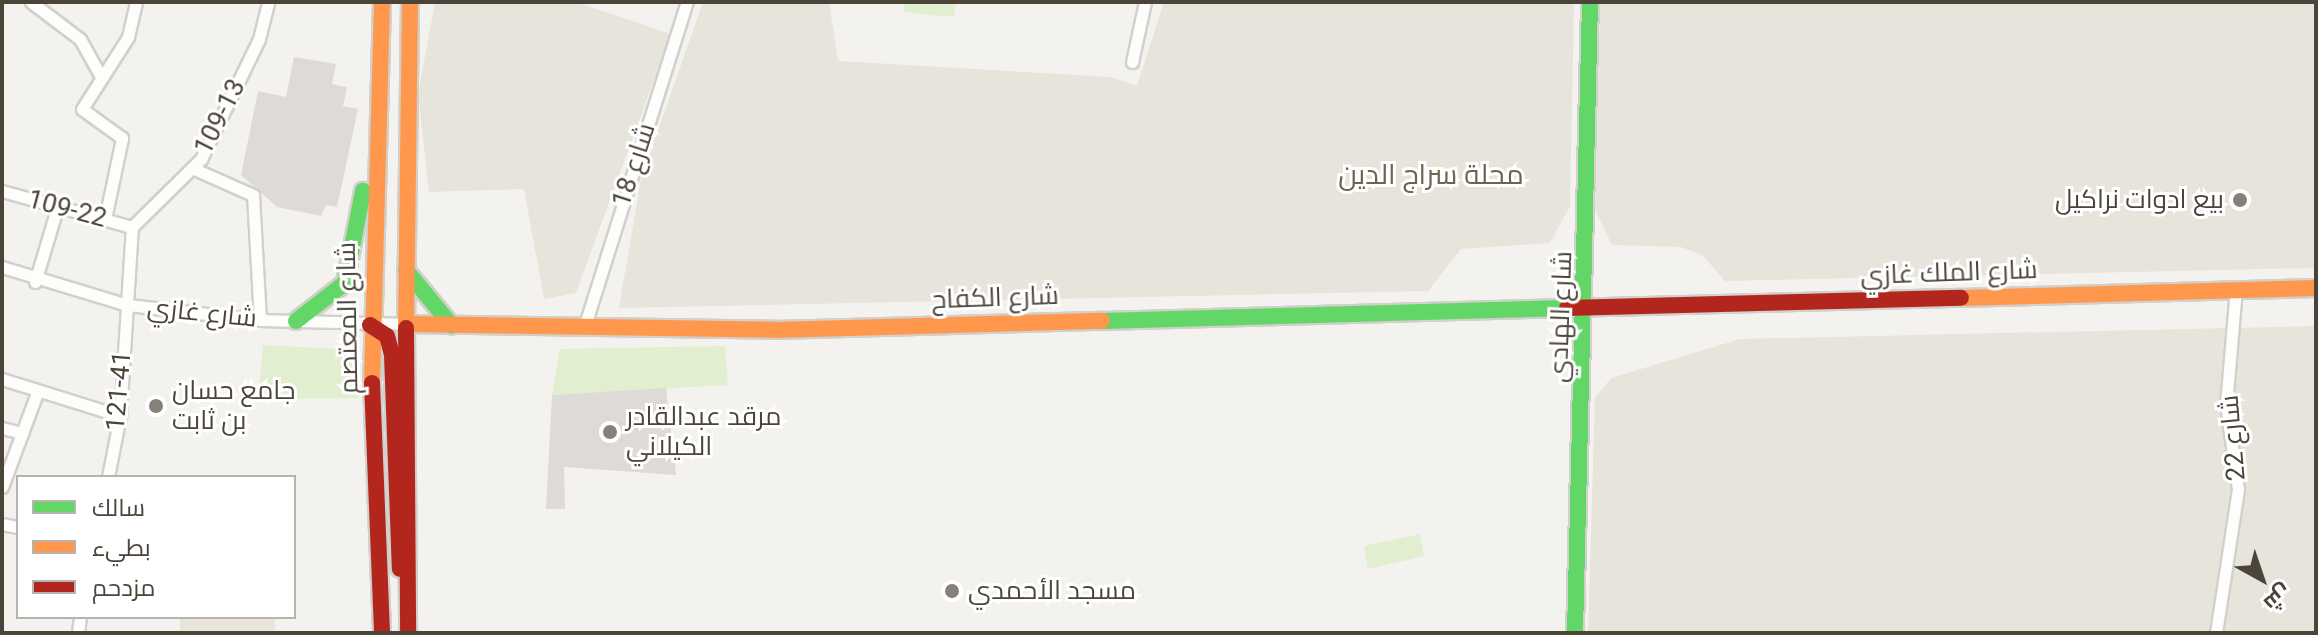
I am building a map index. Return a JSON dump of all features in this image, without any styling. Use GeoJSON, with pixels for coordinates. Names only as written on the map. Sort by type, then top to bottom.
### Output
{"type":"FeatureCollection","features":[{"type":"Feature","properties":{"kind":"street"},"geometry":{"type":"LineString","coordinates":[[31,2],[80,39],[100,75]]}},
{"type":"Feature","properties":{"kind":"street"},"geometry":{"type":"LineString","coordinates":[[105,219],[122,138],[81,113],[100,75],[128,37],[136,2]]}},
{"type":"Feature","properties":{"kind":"street","name":"109-13"},"geometry":{"type":"LineString","coordinates":[[132,227],[192,168],[259,39],[268,2]]}},
{"type":"Feature","properties":{"kind":"street","name":"شارع المعتصم"},"geometry":{"type":"LineString","coordinates":[[382,2],[373,146],[370,325],[382,633]]}},
{"type":"Feature","properties":{"kind":"street"},"geometry":{"type":"LineString","coordinates":[[408,625],[406,270],[410,2]]}},
{"type":"Feature","properties":{"kind":"street","name":"شارع 18"},"geometry":{"type":"LineString","coordinates":[[584,328],[687,2]]}},
{"type":"Feature","properties":{"kind":"street"},"geometry":{"type":"LineString","coordinates":[[1132,62],[1145,2]]}},
{"type":"Feature","properties":{"kind":"street","name":"شارع الهادي"},"geometry":{"type":"LineString","coordinates":[[1575,633],[1590,2]]}},
{"type":"Feature","properties":{"kind":"street"},"geometry":{"type":"LineString","coordinates":[[296,321],[345,283],[373,146]]}},
{"type":"Feature","properties":{"kind":"street"},"geometry":{"type":"LineString","coordinates":[[192,168],[253,195],[260,320]]}},
{"type":"Feature","properties":{"kind":"street","name":"109-22"},"geometry":{"type":"LineString","coordinates":[[2,191],[132,227]]}},
{"type":"Feature","properties":{"kind":"street"},"geometry":{"type":"LineString","coordinates":[[35,282],[57,208]]}},
{"type":"Feature","properties":{"kind":"street"},"geometry":{"type":"LineString","coordinates":[[128,305],[132,227]]}},
{"type":"Feature","properties":{"kind":"street","name":"شارع غازي"},"geometry":{"type":"LineString","coordinates":[[2,267],[35,282],[128,305],[260,320],[408,324]]}},
{"type":"Feature","properties":{"kind":"street"},"geometry":{"type":"LineString","coordinates":[[406,270],[452,326]]}},
{"type":"Feature","properties":{"kind":"street","name":"شارع الملك غازي"},"geometry":{"type":"LineString","coordinates":[[1584,308],[2316,288]]}},
{"type":"Feature","properties":{"kind":"street","name":"شارع 22"},"geometry":{"type":"LineString","coordinates":[[2216,633],[2238,489],[2226,405],[2236,289]]}},
{"type":"Feature","properties":{"kind":"street","name":"121-41"},"geometry":{"type":"LineString","coordinates":[[108,475],[120,416],[128,305]]}},
{"type":"Feature","properties":{"kind":"street","name":"شارع الكفاح"},"geometry":{"type":"LineString","coordinates":[[408,324],[584,328],[1584,308]]}},
{"type":"Feature","properties":{"kind":"street"},"geometry":{"type":"LineString","coordinates":[[370,325],[387,336],[392,355],[395,542],[408,625]]}},
{"type":"Feature","properties":{"kind":"street"},"geometry":{"type":"LineString","coordinates":[[2,379],[37,393],[120,416]]}},
{"type":"Feature","properties":{"kind":"street"},"geometry":{"type":"LineString","coordinates":[[2,487],[37,393]]}},
{"type":"Feature","properties":{"kind":"street"},"geometry":{"type":"LineString","coordinates":[[2,428],[22,433]]}},
{"type":"Feature","properties":{"kind":"shaded area"},"geometry":{"type":"Polygon","coordinates":[[[435,2],[576,2],[671,34],[576,293],[544,299],[524,189],[429,192],[418,94],[435,2]]]}},
{"type":"Feature","properties":{"kind":"shaded area"},"geometry":{"type":"Polygon","coordinates":[[[703,2],[829,2],[838,61],[1110,77],[1137,86],[1164,2],[1574,2],[1570,206],[1550,243],[1461,249],[1428,291],[619,308],[641,179],[703,2]]]}},
{"type":"Feature","properties":{"kind":"shaded area"},"geometry":{"type":"Polygon","coordinates":[[[1600,2],[2316,2],[2316,268],[1725,281],[1702,255],[1681,247],[1612,245],[1595,210],[1600,2]]]}},
{"type":"Feature","properties":{"kind":"shaded area"},"geometry":{"type":"Polygon","coordinates":[[[2316,326],[2316,633],[1588,633],[1595,398],[1611,378],[1740,339],[2316,326]]]}},
{"type":"Feature","properties":{"kind":"shaded area"},"geometry":{"type":"Polygon","coordinates":[[[180,619],[275,619],[275,633],[180,633],[180,619]]]}},
{"type":"Feature","properties":{"kind":"green space"},"geometry":{"type":"Polygon","coordinates":[[[905,2],[956,2],[954,17],[904,12],[905,2]]]}},
{"type":"Feature","properties":{"kind":"green space"},"geometry":{"type":"Polygon","coordinates":[[[263,345],[356,350],[359,398],[258,399],[263,345]]]}},
{"type":"Feature","properties":{"kind":"green space"},"geometry":{"type":"Polygon","coordinates":[[[725,346],[728,385],[552,395],[560,349],[725,346]]]}},
{"type":"Feature","properties":{"kind":"green space"},"geometry":{"type":"Polygon","coordinates":[[[1420,534],[1424,556],[1368,569],[1364,546],[1420,534]]]}},
{"type":"Feature","properties":{"kind":"building"},"geometry":{"type":"Polygon","coordinates":[[[294,57],[336,64],[332,84],[347,87],[343,106],[358,109],[337,207],[326,205],[321,216],[277,207],[241,175],[258,91],[286,97],[294,57]]]}},
{"type":"Feature","properties":{"kind":"building","name":"مرقد عبدالقادر الكيلاني"},"geometry":{"type":"Polygon","coordinates":[[[666,388],[676,475],[564,467],[565,509],[546,509],[552,395],[666,388]]]}},
{"type":"Feature","properties":{"kind":"traffic: fast"},"geometry":{"type":"LineString","coordinates":[[1575,633],[1590,2]]}},
{"type":"Feature","properties":{"kind":"traffic: fast"},"geometry":{"type":"LineString","coordinates":[[296,321],[345,283],[363,191]]}},
{"type":"Feature","properties":{"kind":"traffic: fast"},"geometry":{"type":"LineString","coordinates":[[406,270],[452,326]]}},
{"type":"Feature","properties":{"kind":"traffic: fast"},"geometry":{"type":"LineString","coordinates":[[1102,321],[1567,308]]}},
{"type":"Feature","properties":{"kind":"traffic: slow"},"geometry":{"type":"LineString","coordinates":[[372,383],[382,2]]}},
{"type":"Feature","properties":{"kind":"traffic: slow"},"geometry":{"type":"LineString","coordinates":[[406,328],[410,2]]}},
{"type":"Feature","properties":{"kind":"traffic: slow"},"geometry":{"type":"LineString","coordinates":[[1961,298],[2316,288]]}},
{"type":"Feature","properties":{"kind":"traffic: slow"},"geometry":{"type":"LineString","coordinates":[[408,324],[775,330],[1102,321]]}},
{"type":"Feature","properties":{"kind":"traffic: jam"},"geometry":{"type":"LineString","coordinates":[[1567,308],[1961,298]]}},
{"type":"Feature","properties":{"kind":"traffic: jam"},"geometry":{"type":"LineString","coordinates":[[370,325],[387,336],[392,355],[400,569]]}},
{"type":"Feature","properties":{"kind":"traffic: jam"},"geometry":{"type":"LineString","coordinates":[[406,328],[408,633]]}},
{"type":"Feature","properties":{"kind":"traffic: jam"},"geometry":{"type":"LineString","coordinates":[[372,383],[382,633]]}},
{"type":"Feature","properties":{"kind":"place","name":"بيع ادوات نراكيل"},"geometry":{"type":"Point","coordinates":[2240,200]}},
{"type":"Feature","properties":{"kind":"place","name":"جامع حسان بن ثابت"},"geometry":{"type":"Point","coordinates":[156,406]}},
{"type":"Feature","properties":{"kind":"place","name":"مرقد عبدالقادر الكيلاني"},"geometry":{"type":"Point","coordinates":[610,432]}},
{"type":"Feature","properties":{"kind":"place","name":"مسجد الأحمدي"},"geometry":{"type":"Point","coordinates":[952,591]}},
{"type":"Feature","properties":{"kind":"district","name":"محلة سراج الدين"},"geometry":{"type":"Point","coordinates":[1431,175]}}]}
